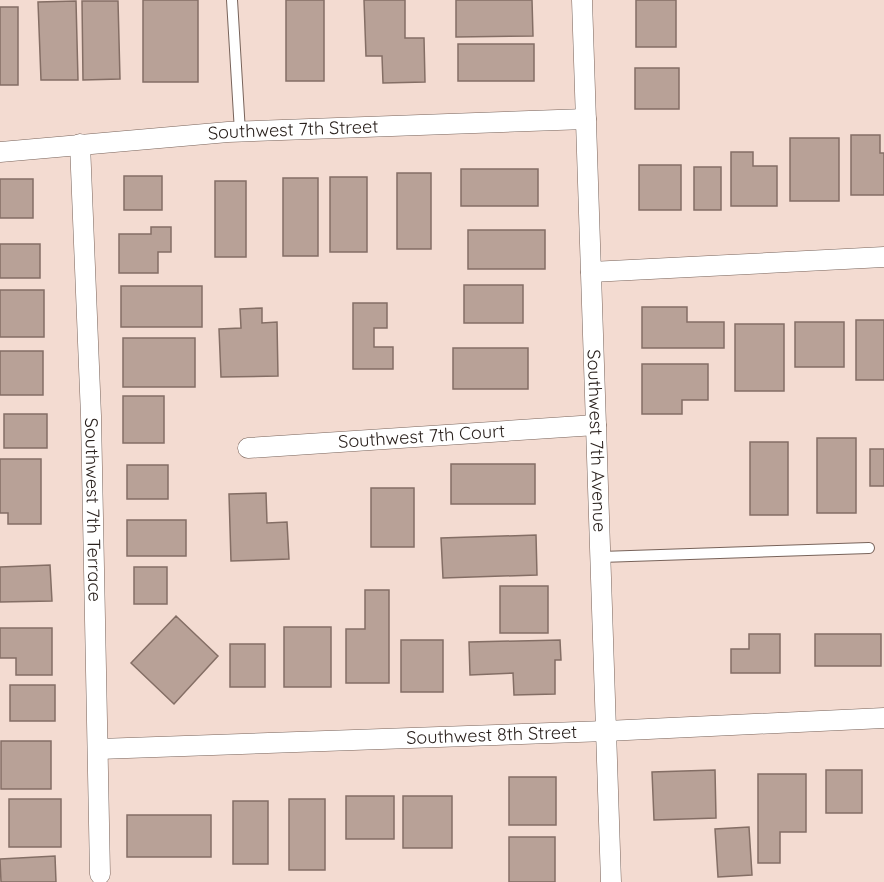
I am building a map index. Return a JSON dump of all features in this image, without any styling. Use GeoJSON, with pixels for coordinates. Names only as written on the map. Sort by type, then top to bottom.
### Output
{"type":"FeatureCollection","features":[{"type":"Feature","properties":{"kind":"street","name":"Southwest 7th Avenue"},"geometry":{"type":"LineString","coordinates":[[582,0],[611,882]]}},
{"type":"Feature","properties":{"kind":"street","name":"Southwest 7th Street"},"geometry":{"type":"LineString","coordinates":[[0,152],[240,132],[586,119]]}},
{"type":"Feature","properties":{"kind":"street","name":"Southwest 7th Terrace"},"geometry":{"type":"LineString","coordinates":[[80,144],[91,416],[100,874]]}},
{"type":"Feature","properties":{"kind":"street"},"geometry":{"type":"LineString","coordinates":[[591,272],[884,257]]}},
{"type":"Feature","properties":{"kind":"street","name":"Southwest 7th Court"},"geometry":{"type":"LineString","coordinates":[[248,447],[596,425]]}},
{"type":"Feature","properties":{"kind":"street","name":"Southwest 8th Street"},"geometry":{"type":"LineString","coordinates":[[99,749],[606,731],[884,718]]}},
{"type":"Feature","properties":{"kind":"lane"},"geometry":{"type":"LineString","coordinates":[[232,0],[240,132]]}},
{"type":"Feature","properties":{"kind":"lane"},"geometry":{"type":"LineString","coordinates":[[601,556],[869,548]]}},
{"type":"Feature","properties":{"kind":"building"},"geometry":{"type":"Polygon","coordinates":[[[143,0],[198,0],[198,82],[143,82],[143,0]]]}},
{"type":"Feature","properties":{"kind":"building"},"geometry":{"type":"Polygon","coordinates":[[[286,0],[324,0],[324,81],[286,81],[286,0]]]}},
{"type":"Feature","properties":{"kind":"building"},"geometry":{"type":"Polygon","coordinates":[[[364,0],[405,0],[405,38],[424,38],[425,82],[383,83],[382,56],[366,56],[364,0]]]}},
{"type":"Feature","properties":{"kind":"building"},"geometry":{"type":"Polygon","coordinates":[[[456,0],[532,0],[533,36],[456,37],[456,0]]]}},
{"type":"Feature","properties":{"kind":"building"},"geometry":{"type":"Polygon","coordinates":[[[636,0],[676,0],[676,47],[636,47],[636,0]]]}},
{"type":"Feature","properties":{"kind":"building"},"geometry":{"type":"Polygon","coordinates":[[[76,1],[78,80],[41,80],[38,2],[76,1]]]}},
{"type":"Feature","properties":{"kind":"building"},"geometry":{"type":"Polygon","coordinates":[[[82,1],[118,1],[120,79],[83,80],[82,1]]]}},
{"type":"Feature","properties":{"kind":"building"},"geometry":{"type":"Polygon","coordinates":[[[0,7],[18,7],[18,85],[0,85],[0,7]]]}},
{"type":"Feature","properties":{"kind":"building"},"geometry":{"type":"Polygon","coordinates":[[[458,44],[534,44],[534,81],[458,81],[458,44]]]}},
{"type":"Feature","properties":{"kind":"building"},"geometry":{"type":"Polygon","coordinates":[[[635,68],[679,68],[679,109],[635,109],[635,68]]]}},
{"type":"Feature","properties":{"kind":"building"},"geometry":{"type":"Polygon","coordinates":[[[851,135],[880,135],[880,153],[884,153],[884,195],[851,195],[851,135]]]}},
{"type":"Feature","properties":{"kind":"building"},"geometry":{"type":"Polygon","coordinates":[[[790,138],[839,138],[839,201],[790,201],[790,138]]]}},
{"type":"Feature","properties":{"kind":"building"},"geometry":{"type":"Polygon","coordinates":[[[731,152],[753,152],[753,166],[777,166],[777,206],[731,206],[731,152]]]}},
{"type":"Feature","properties":{"kind":"building"},"geometry":{"type":"Polygon","coordinates":[[[639,165],[681,165],[681,210],[639,210],[639,165]]]}},
{"type":"Feature","properties":{"kind":"building"},"geometry":{"type":"Polygon","coordinates":[[[694,167],[721,167],[721,210],[694,210],[694,167]]]}},
{"type":"Feature","properties":{"kind":"building"},"geometry":{"type":"Polygon","coordinates":[[[461,169],[538,169],[538,206],[461,206],[461,169]]]}},
{"type":"Feature","properties":{"kind":"building"},"geometry":{"type":"Polygon","coordinates":[[[397,173],[431,173],[431,249],[397,249],[397,173]]]}},
{"type":"Feature","properties":{"kind":"building"},"geometry":{"type":"Polygon","coordinates":[[[124,176],[162,176],[162,210],[124,210],[124,176]]]}},
{"type":"Feature","properties":{"kind":"building"},"geometry":{"type":"Polygon","coordinates":[[[330,177],[367,177],[367,252],[330,252],[330,177]]]}},
{"type":"Feature","properties":{"kind":"building"},"geometry":{"type":"Polygon","coordinates":[[[283,178],[318,178],[318,256],[283,256],[283,178]]]}},
{"type":"Feature","properties":{"kind":"building"},"geometry":{"type":"Polygon","coordinates":[[[0,179],[33,179],[33,218],[0,218],[0,179]]]}},
{"type":"Feature","properties":{"kind":"building"},"geometry":{"type":"Polygon","coordinates":[[[215,181],[246,181],[246,257],[215,257],[215,181]]]}},
{"type":"Feature","properties":{"kind":"building"},"geometry":{"type":"Polygon","coordinates":[[[151,227],[171,227],[171,252],[158,252],[158,273],[119,273],[119,234],[151,234],[151,227]]]}},
{"type":"Feature","properties":{"kind":"building"},"geometry":{"type":"Polygon","coordinates":[[[468,230],[545,230],[545,269],[468,269],[468,230]]]}},
{"type":"Feature","properties":{"kind":"building"},"geometry":{"type":"Polygon","coordinates":[[[0,244],[40,244],[40,278],[0,278],[0,244]]]}},
{"type":"Feature","properties":{"kind":"building"},"geometry":{"type":"Polygon","coordinates":[[[464,285],[523,285],[523,323],[464,323],[464,285]]]}},
{"type":"Feature","properties":{"kind":"building"},"geometry":{"type":"Polygon","coordinates":[[[121,286],[202,286],[202,327],[121,327],[121,286]]]}},
{"type":"Feature","properties":{"kind":"building"},"geometry":{"type":"Polygon","coordinates":[[[0,290],[44,290],[44,337],[0,337],[0,290]]]}},
{"type":"Feature","properties":{"kind":"building"},"geometry":{"type":"Polygon","coordinates":[[[353,303],[387,303],[387,328],[374,328],[374,347],[393,347],[393,369],[353,369],[353,303]]]}},
{"type":"Feature","properties":{"kind":"building"},"geometry":{"type":"Polygon","coordinates":[[[642,307],[687,307],[687,322],[724,322],[724,348],[642,348],[642,307]]]}},
{"type":"Feature","properties":{"kind":"building"},"geometry":{"type":"Polygon","coordinates":[[[262,308],[262,323],[277,322],[278,376],[221,377],[219,329],[241,328],[240,309],[262,308]]]}},
{"type":"Feature","properties":{"kind":"building"},"geometry":{"type":"Polygon","coordinates":[[[856,320],[884,320],[884,380],[856,380],[856,320]]]}},
{"type":"Feature","properties":{"kind":"building"},"geometry":{"type":"Polygon","coordinates":[[[795,322],[844,322],[844,367],[795,367],[795,322]]]}},
{"type":"Feature","properties":{"kind":"building"},"geometry":{"type":"Polygon","coordinates":[[[735,324],[784,324],[784,391],[735,391],[735,324]]]}},
{"type":"Feature","properties":{"kind":"building"},"geometry":{"type":"Polygon","coordinates":[[[123,338],[195,338],[195,387],[123,387],[123,338]]]}},
{"type":"Feature","properties":{"kind":"building"},"geometry":{"type":"Polygon","coordinates":[[[453,348],[528,348],[528,389],[453,389],[453,348]]]}},
{"type":"Feature","properties":{"kind":"building"},"geometry":{"type":"Polygon","coordinates":[[[0,351],[43,351],[43,395],[0,395],[0,351]]]}},
{"type":"Feature","properties":{"kind":"building"},"geometry":{"type":"Polygon","coordinates":[[[642,364],[708,364],[708,400],[682,400],[682,414],[642,414],[642,364]]]}},
{"type":"Feature","properties":{"kind":"building"},"geometry":{"type":"Polygon","coordinates":[[[123,396],[164,396],[164,443],[123,443],[123,396]]]}},
{"type":"Feature","properties":{"kind":"building"},"geometry":{"type":"Polygon","coordinates":[[[4,414],[47,414],[47,448],[4,448],[4,414]]]}},
{"type":"Feature","properties":{"kind":"building"},"geometry":{"type":"Polygon","coordinates":[[[817,438],[856,438],[856,513],[817,513],[817,438]]]}},
{"type":"Feature","properties":{"kind":"building"},"geometry":{"type":"Polygon","coordinates":[[[750,442],[788,442],[788,515],[750,515],[750,442]]]}},
{"type":"Feature","properties":{"kind":"building"},"geometry":{"type":"Polygon","coordinates":[[[870,449],[884,449],[884,486],[870,486],[870,449]]]}},
{"type":"Feature","properties":{"kind":"building"},"geometry":{"type":"Polygon","coordinates":[[[0,459],[41,459],[41,524],[8,524],[8,513],[0,513],[0,459]]]}},
{"type":"Feature","properties":{"kind":"building"},"geometry":{"type":"Polygon","coordinates":[[[451,464],[535,464],[535,504],[451,504],[451,464]]]}},
{"type":"Feature","properties":{"kind":"building"},"geometry":{"type":"Polygon","coordinates":[[[127,465],[168,465],[168,499],[127,499],[127,465]]]}},
{"type":"Feature","properties":{"kind":"building"},"geometry":{"type":"Polygon","coordinates":[[[371,488],[414,488],[414,547],[371,547],[371,488]]]}},
{"type":"Feature","properties":{"kind":"building"},"geometry":{"type":"Polygon","coordinates":[[[266,493],[267,523],[287,522],[289,559],[231,561],[229,494],[266,493]]]}},
{"type":"Feature","properties":{"kind":"building"},"geometry":{"type":"Polygon","coordinates":[[[127,520],[186,520],[186,556],[127,556],[127,520]]]}},
{"type":"Feature","properties":{"kind":"building"},"geometry":{"type":"Polygon","coordinates":[[[536,535],[537,575],[443,578],[441,538],[536,535]]]}},
{"type":"Feature","properties":{"kind":"building"},"geometry":{"type":"Polygon","coordinates":[[[50,565],[52,601],[0,602],[0,567],[50,565]]]}},
{"type":"Feature","properties":{"kind":"building"},"geometry":{"type":"Polygon","coordinates":[[[134,567],[167,567],[167,604],[134,604],[134,567]]]}},
{"type":"Feature","properties":{"kind":"building"},"geometry":{"type":"Polygon","coordinates":[[[500,586],[548,586],[548,633],[500,633],[500,586]]]}},
{"type":"Feature","properties":{"kind":"building"},"geometry":{"type":"Polygon","coordinates":[[[365,590],[389,590],[389,683],[346,683],[346,629],[365,629],[365,590]]]}},
{"type":"Feature","properties":{"kind":"building"},"geometry":{"type":"Polygon","coordinates":[[[176,616],[218,656],[174,704],[131,663],[176,616]]]}},
{"type":"Feature","properties":{"kind":"building"},"geometry":{"type":"Polygon","coordinates":[[[284,627],[331,627],[331,687],[284,687],[284,627]]]}},
{"type":"Feature","properties":{"kind":"building"},"geometry":{"type":"Polygon","coordinates":[[[0,628],[52,628],[52,675],[16,675],[16,658],[0,658],[0,628]]]}},
{"type":"Feature","properties":{"kind":"building"},"geometry":{"type":"Polygon","coordinates":[[[749,634],[780,634],[780,673],[731,673],[731,649],[749,649],[749,634]]]}},
{"type":"Feature","properties":{"kind":"building"},"geometry":{"type":"Polygon","coordinates":[[[815,634],[881,634],[881,666],[815,666],[815,634]]]}},
{"type":"Feature","properties":{"kind":"building"},"geometry":{"type":"Polygon","coordinates":[[[401,640],[443,640],[443,692],[401,692],[401,640]]]}},
{"type":"Feature","properties":{"kind":"building"},"geometry":{"type":"Polygon","coordinates":[[[560,640],[561,660],[555,660],[555,694],[514,695],[513,673],[470,675],[469,642],[560,640]]]}},
{"type":"Feature","properties":{"kind":"building"},"geometry":{"type":"Polygon","coordinates":[[[230,644],[265,644],[265,687],[230,687],[230,644]]]}},
{"type":"Feature","properties":{"kind":"building"},"geometry":{"type":"Polygon","coordinates":[[[10,685],[55,685],[55,721],[10,721],[10,685]]]}},
{"type":"Feature","properties":{"kind":"building"},"geometry":{"type":"Polygon","coordinates":[[[1,741],[51,741],[51,789],[1,789],[1,741]]]}},
{"type":"Feature","properties":{"kind":"building"},"geometry":{"type":"Polygon","coordinates":[[[715,770],[716,818],[654,820],[652,772],[715,770]]]}},
{"type":"Feature","properties":{"kind":"building"},"geometry":{"type":"Polygon","coordinates":[[[826,770],[862,770],[862,813],[826,813],[826,770]]]}},
{"type":"Feature","properties":{"kind":"building"},"geometry":{"type":"Polygon","coordinates":[[[758,774],[806,774],[806,832],[780,832],[780,863],[758,863],[758,774]]]}},
{"type":"Feature","properties":{"kind":"building"},"geometry":{"type":"Polygon","coordinates":[[[509,777],[556,777],[556,825],[509,825],[509,777]]]}},
{"type":"Feature","properties":{"kind":"building"},"geometry":{"type":"Polygon","coordinates":[[[346,796],[394,796],[394,839],[346,839],[346,796]]]}},
{"type":"Feature","properties":{"kind":"building"},"geometry":{"type":"Polygon","coordinates":[[[403,796],[452,796],[452,848],[403,848],[403,796]]]}},
{"type":"Feature","properties":{"kind":"building"},"geometry":{"type":"Polygon","coordinates":[[[9,799],[61,799],[61,847],[9,847],[9,799]]]}},
{"type":"Feature","properties":{"kind":"building"},"geometry":{"type":"Polygon","coordinates":[[[289,799],[325,799],[325,870],[289,870],[289,799]]]}},
{"type":"Feature","properties":{"kind":"building"},"geometry":{"type":"Polygon","coordinates":[[[233,801],[268,801],[268,864],[233,864],[233,801]]]}},
{"type":"Feature","properties":{"kind":"building"},"geometry":{"type":"Polygon","coordinates":[[[127,815],[211,815],[211,857],[127,857],[127,815]]]}},
{"type":"Feature","properties":{"kind":"building"},"geometry":{"type":"Polygon","coordinates":[[[749,827],[752,875],[718,877],[715,829],[749,827]]]}},
{"type":"Feature","properties":{"kind":"building"},"geometry":{"type":"Polygon","coordinates":[[[509,837],[555,837],[555,882],[509,882],[509,837]]]}},
{"type":"Feature","properties":{"kind":"building"},"geometry":{"type":"Polygon","coordinates":[[[55,856],[56,882],[1,882],[0,859],[55,856]]]}}]}
